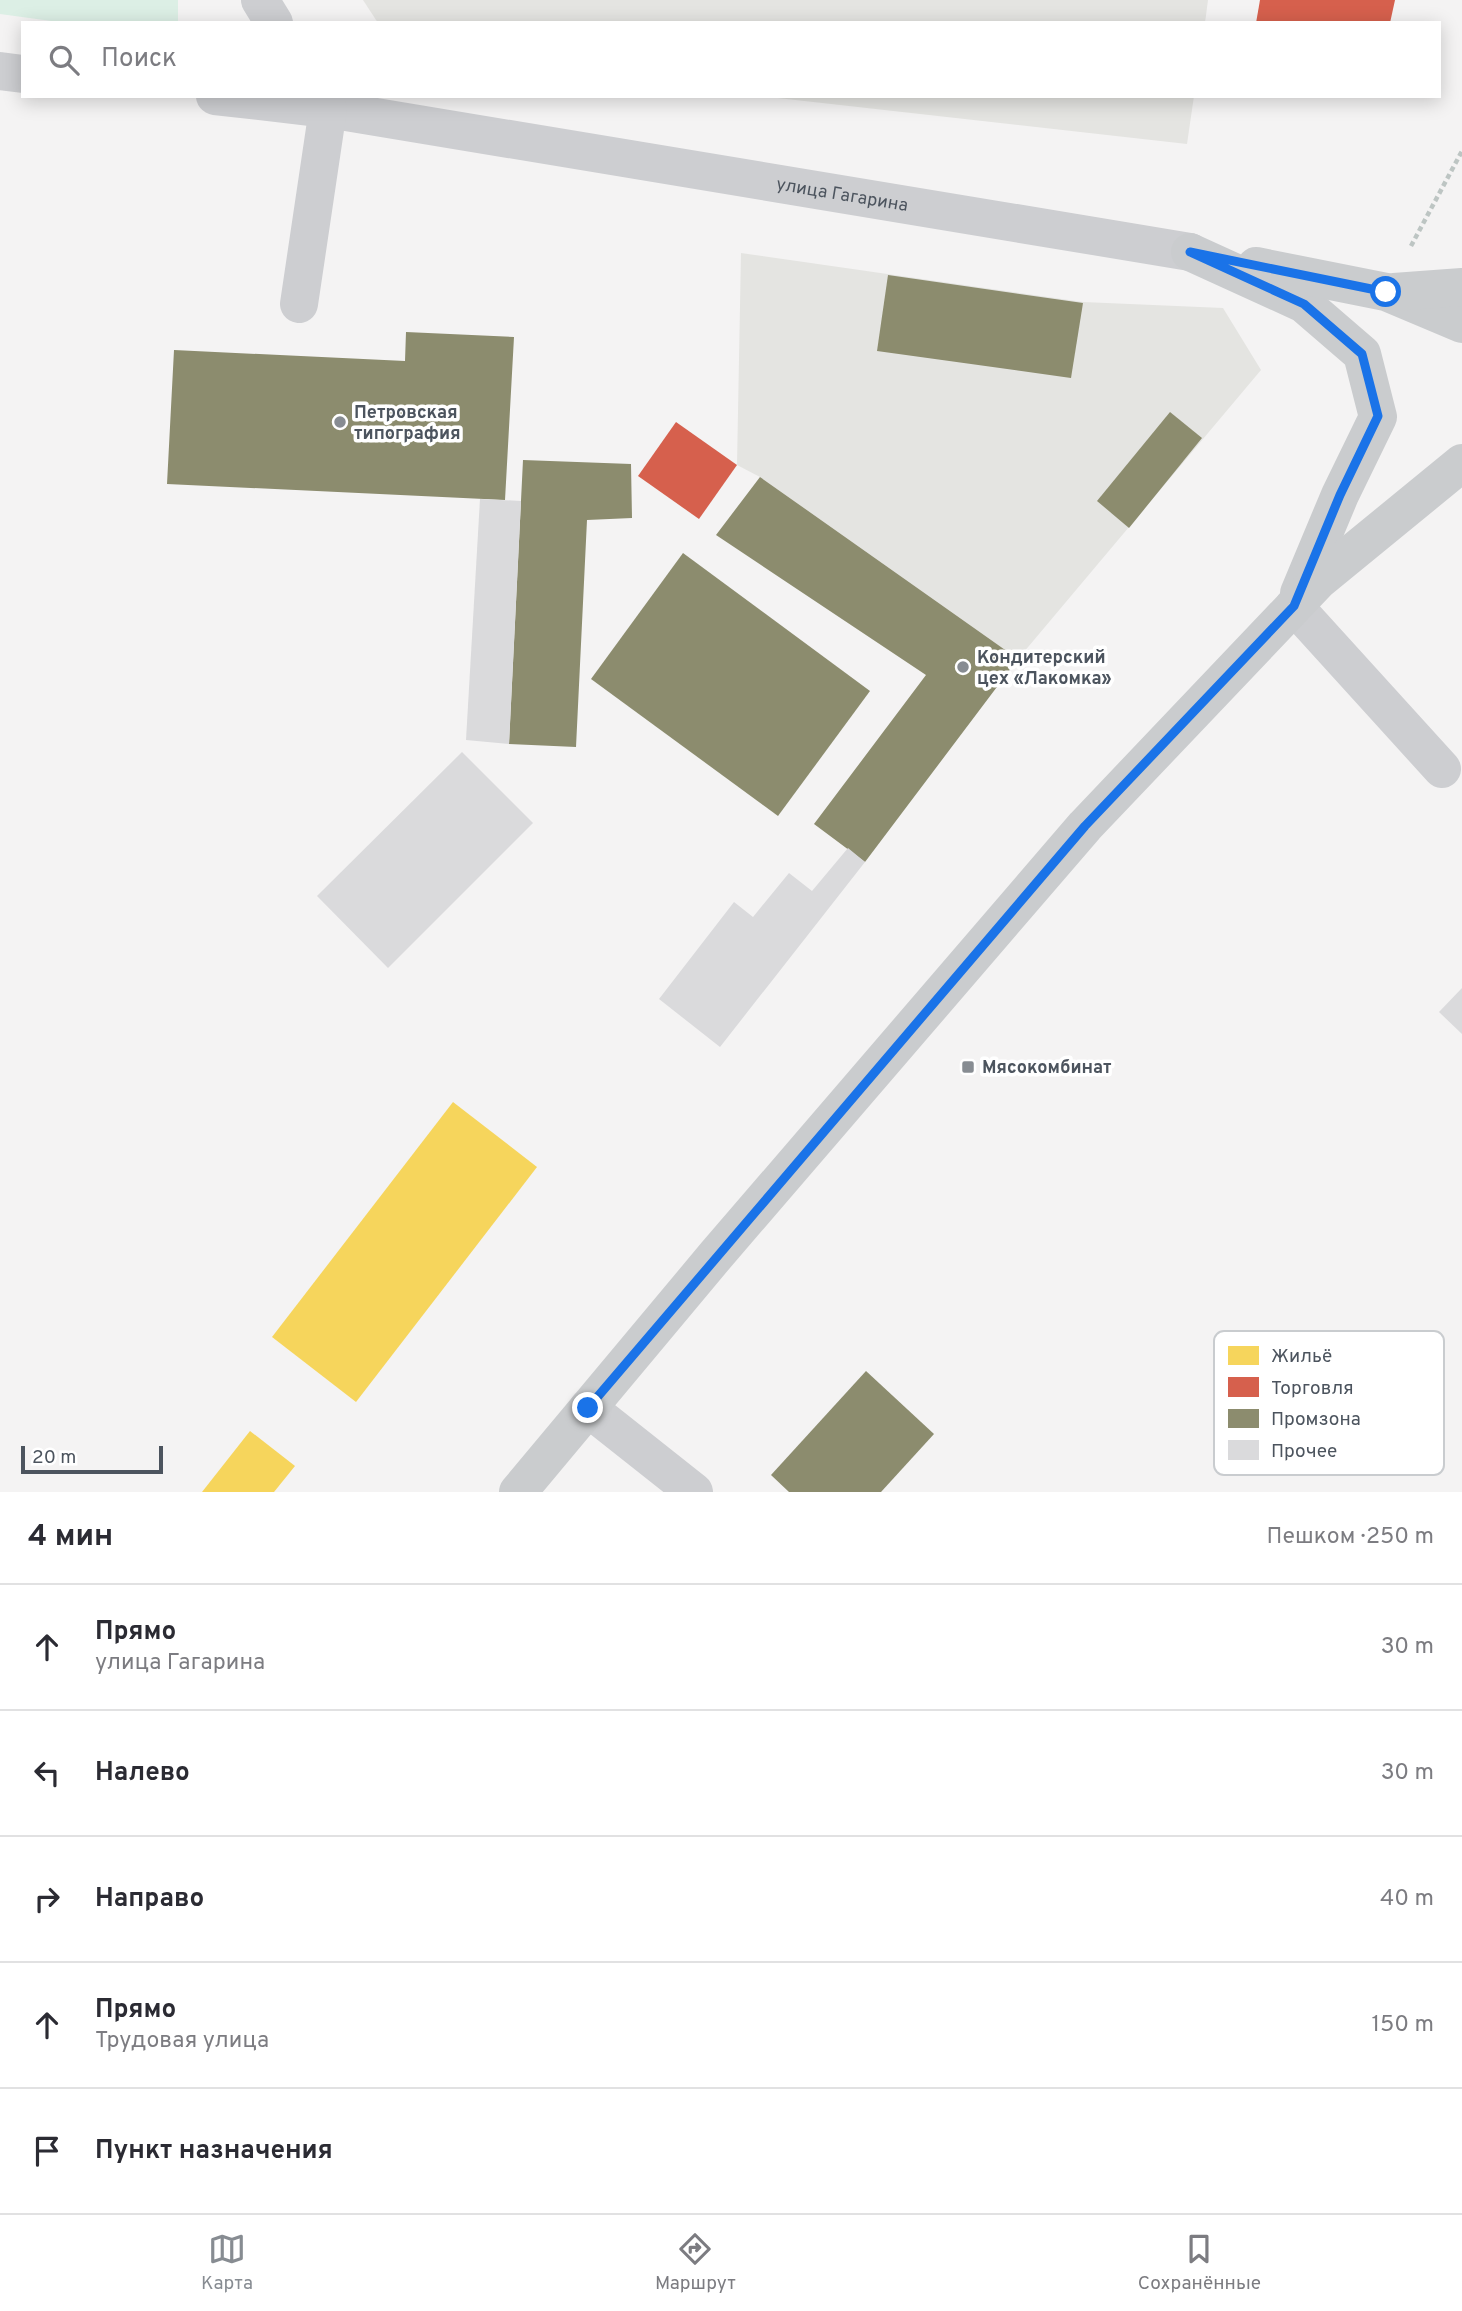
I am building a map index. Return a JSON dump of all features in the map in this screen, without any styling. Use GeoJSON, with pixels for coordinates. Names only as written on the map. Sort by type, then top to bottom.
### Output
{"type":"FeatureCollection","features":[{"type":"Feature","properties":{"kind":"main road","name":"улица Гагарина"},"geometry":{"type":"LineString","coordinates":[[1190,252],[1386,292],[1462,324]]}},
{"type":"Feature","properties":{"kind":"main road"},"geometry":{"type":"LineString","coordinates":[[1190,252],[1304,304],[1362,354],[1378,416],[1340,495],[1294,606]]}},
{"type":"Feature","properties":{"kind":"main road"},"geometry":{"type":"LineString","coordinates":[[1386,292],[1462,287]]}},
{"type":"Feature","properties":{"kind":"main road"},"geometry":{"type":"LineString","coordinates":[[518,1492],[1076,836],[1319,580],[1462,463]]}},
{"type":"Feature","properties":{"kind":"street"},"geometry":{"type":"LineString","coordinates":[[260,0],[273,21]]}},
{"type":"Feature","properties":{"kind":"street"},"geometry":{"type":"LineString","coordinates":[[0,71],[21,74]]}},
{"type":"Feature","properties":{"kind":"street","name":"улица Гагарина"},"geometry":{"type":"LineString","coordinates":[[246,98],[324,103],[1190,252]]}},
{"type":"Feature","properties":{"kind":"street"},"geometry":{"type":"LineString","coordinates":[[299,304],[324,103]]}},
{"type":"Feature","properties":{"kind":"street"},"geometry":{"type":"LineString","coordinates":[[1294,606],[1442,769]]}},
{"type":"Feature","properties":{"kind":"street"},"geometry":{"type":"LineString","coordinates":[[588,1408],[694,1492]]}},
{"type":"Feature","properties":{"kind":"path"},"geometry":{"type":"LineString","coordinates":[[1386,292],[1462,151]]}},
{"type":"Feature","properties":{"kind":"shaded area"},"geometry":{"type":"Polygon","coordinates":[[[363,0],[1208,0],[1205,21],[377,21],[363,0]]]}},
{"type":"Feature","properties":{"kind":"shaded area"},"geometry":{"type":"Polygon","coordinates":[[[777,98],[1194,98],[1187,144],[777,98]]]}},
{"type":"Feature","properties":{"kind":"shaded area"},"geometry":{"type":"Polygon","coordinates":[[[741,253],[1083,302],[1223,308],[1261,370],[1018,659],[760,477],[737,465],[741,253]]]}},
{"type":"Feature","properties":{"kind":"green space"},"geometry":{"type":"Polygon","coordinates":[[[0,0],[178,0],[178,21],[51,21],[0,14],[0,0]]]}},
{"type":"Feature","properties":{"kind":"building: Жильё"},"geometry":{"type":"Polygon","coordinates":[[[453,1102],[537,1167],[356,1402],[272,1337],[453,1102]]]}},
{"type":"Feature","properties":{"kind":"building: Жильё"},"geometry":{"type":"Polygon","coordinates":[[[250,1431],[295,1466],[274,1492],[202,1492],[250,1431]]]}},
{"type":"Feature","properties":{"kind":"building: Торговля"},"geometry":{"type":"Polygon","coordinates":[[[1260,0],[1395,0],[1390,21],[1256,21],[1260,0]]]}},
{"type":"Feature","properties":{"kind":"building: Торговля"},"geometry":{"type":"Polygon","coordinates":[[[676,422],[737,465],[699,519],[638,476],[676,422]]]}},
{"type":"Feature","properties":{"kind":"building: Промзона"},"geometry":{"type":"Polygon","coordinates":[[[888,275],[1083,303],[1071,378],[877,351],[888,275]]]}},
{"type":"Feature","properties":{"kind":"building: Промзона","name":"Петровская типография"},"geometry":{"type":"Polygon","coordinates":[[[406,332],[514,337],[505,500],[167,484],[174,350],[405,361],[406,332]]]}},
{"type":"Feature","properties":{"kind":"building: Промзона"},"geometry":{"type":"Polygon","coordinates":[[[1170,412],[1202,438],[1129,528],[1097,501],[1170,412]]]}},
{"type":"Feature","properties":{"kind":"building: Промзона"},"geometry":{"type":"Polygon","coordinates":[[[523,460],[631,464],[632,518],[587,520],[576,747],[509,744],[523,460]]]}},
{"type":"Feature","properties":{"kind":"building: Промзона","name":"Кондитерский цех «Лакомка»"},"geometry":{"type":"Polygon","coordinates":[[[760,477],[1018,659],[865,862],[814,824],[926,675],[716,535],[760,477]]]}},
{"type":"Feature","properties":{"kind":"building: Промзона"},"geometry":{"type":"Polygon","coordinates":[[[683,553],[870,691],[778,816],[591,679],[683,553]]]}},
{"type":"Feature","properties":{"kind":"building: Промзона"},"geometry":{"type":"Polygon","coordinates":[[[866,1371],[934,1434],[881,1492],[789,1492],[771,1475],[866,1371]]]}},
{"type":"Feature","properties":{"kind":"building: Прочее"},"geometry":{"type":"Polygon","coordinates":[[[480,499],[521,501],[509,744],[466,740],[480,499]]]}},
{"type":"Feature","properties":{"kind":"building: Прочее"},"geometry":{"type":"Polygon","coordinates":[[[462,752],[533,823],[388,968],[317,896],[462,752]]]}},
{"type":"Feature","properties":{"kind":"building: Прочее"},"geometry":{"type":"Polygon","coordinates":[[[848,848],[865,862],[720,1047],[659,999],[734,902],[753,917],[789,873],[812,891],[848,848]]]}},
{"type":"Feature","properties":{"kind":"building: Прочее"},"geometry":{"type":"Polygon","coordinates":[[[1462,988],[1462,1034],[1439,1012],[1462,988]]]}},
{"type":"Feature","properties":{"kind":"place","name":"Петровская типография"},"geometry":{"type":"Point","coordinates":[340,422]}},
{"type":"Feature","properties":{"kind":"place","name":"Кондитерский цех «Лакомка»"},"geometry":{"type":"Point","coordinates":[963,667]}},
{"type":"Feature","properties":{"kind":"place","name":"Мясокомбинат"},"geometry":{"type":"Point","coordinates":[968,1067]}},
{"type":"Feature","properties":{"kind":"route"},"geometry":{"type":"LineString","coordinates":[[588,1408],[1085,826],[1294,606],[1340,495],[1378,416],[1362,354],[1304,304],[1190,252],[1386,292]]}}]}
